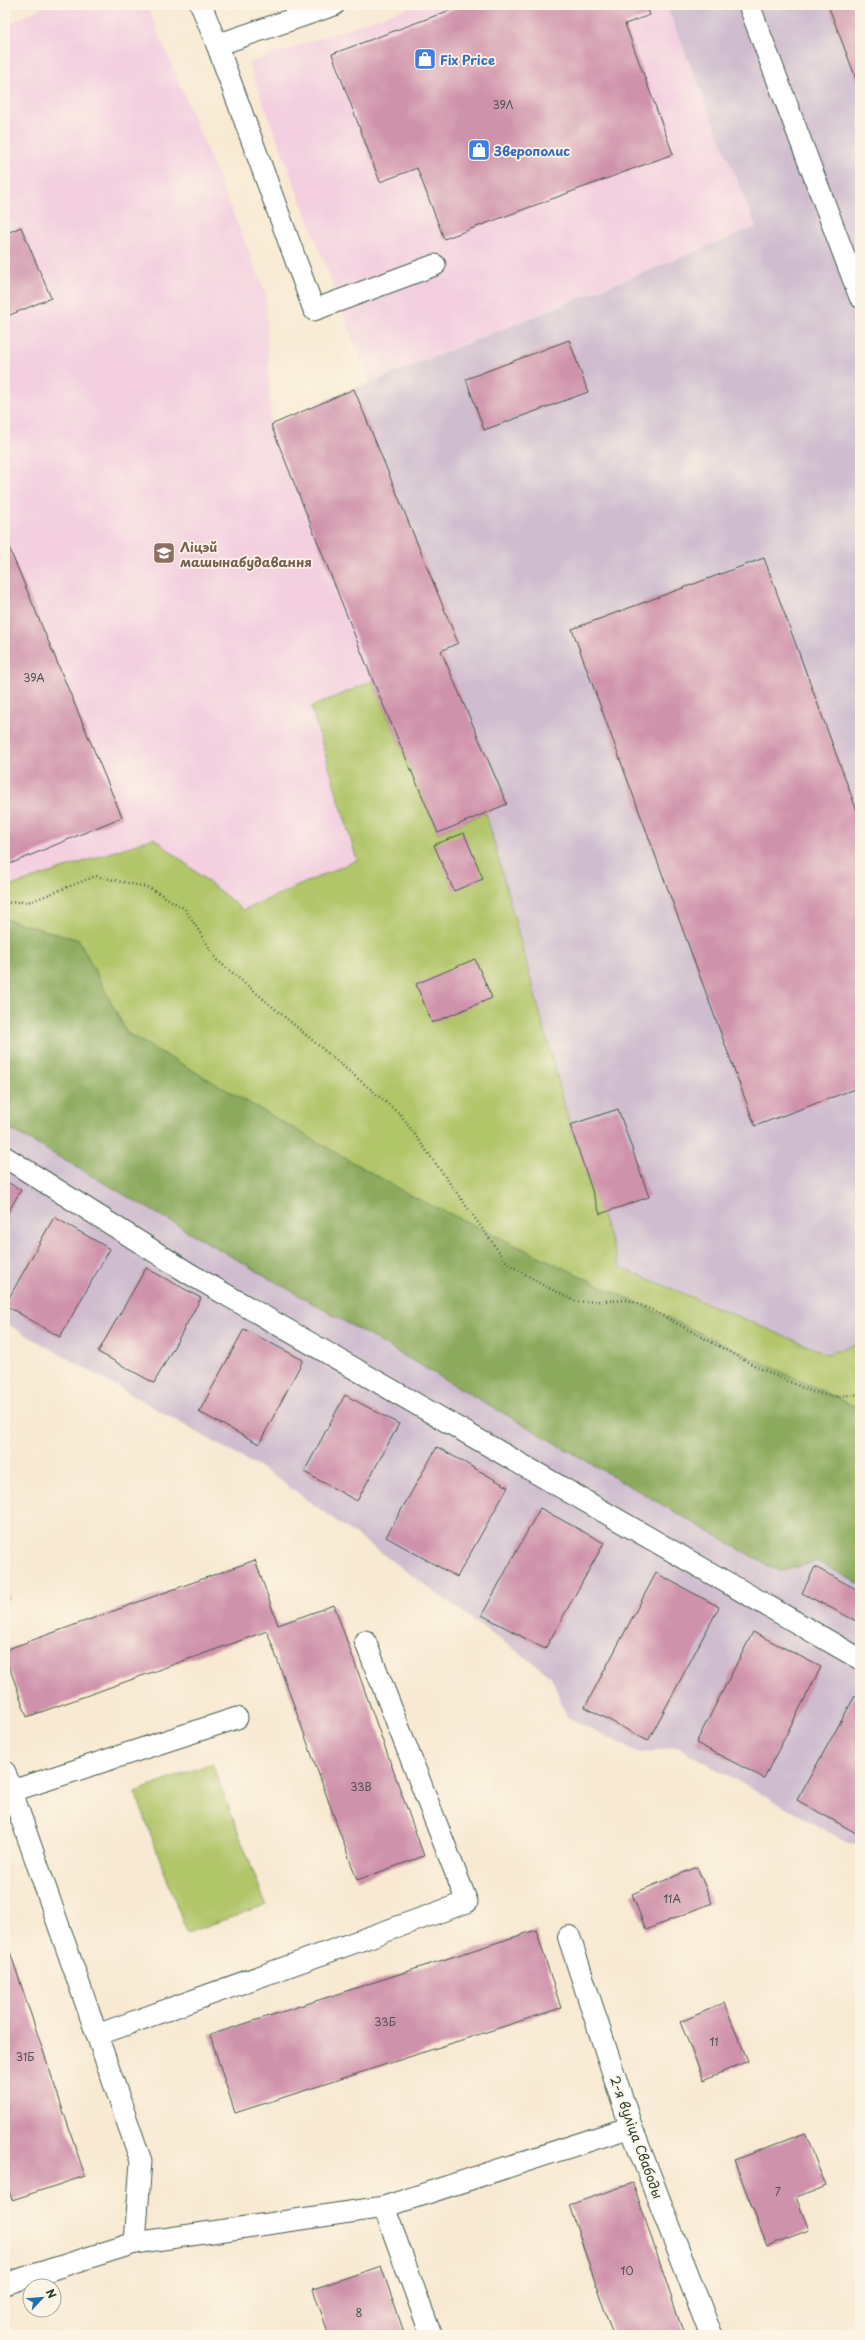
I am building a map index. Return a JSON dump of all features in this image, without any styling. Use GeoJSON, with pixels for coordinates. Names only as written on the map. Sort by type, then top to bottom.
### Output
{"type":"FeatureCollection","features":[{"type":"Feature","properties":{"kind":"street","name":"2-я вуліца Свабоды"},"geometry":{"type":"LineString","coordinates":[[569,1937],[631,2127],[711,2335]]}},
{"type":"Feature","properties":{"kind":"lane"},"geometry":{"type":"LineString","coordinates":[[202,5],[314,310],[435,264]]}},
{"type":"Feature","properties":{"kind":"lane"},"geometry":{"type":"LineString","coordinates":[[217,45],[334,5]]}},
{"type":"Feature","properties":{"kind":"lane"},"geometry":{"type":"LineString","coordinates":[[749,5],[860,297]]}},
{"type":"Feature","properties":{"kind":"lane"},"geometry":{"type":"LineString","coordinates":[[5,1157],[190,1274],[860,1659]]}},
{"type":"Feature","properties":{"kind":"lane"},"geometry":{"type":"LineString","coordinates":[[97,2035],[467,1902],[365,1641]]}},
{"type":"Feature","properties":{"kind":"lane"},"geometry":{"type":"LineString","coordinates":[[12,1791],[237,1718]]}},
{"type":"Feature","properties":{"kind":"lane"},"geometry":{"type":"LineString","coordinates":[[5,1772],[141,2161],[135,2243]]}},
{"type":"Feature","properties":{"kind":"lane"},"geometry":{"type":"LineString","coordinates":[[5,2284],[135,2243],[384,2207],[631,2127]]}},
{"type":"Feature","properties":{"kind":"lane"},"geometry":{"type":"LineString","coordinates":[[384,2207],[431,2335]]}},
{"type":"Feature","properties":{"kind":"path"},"geometry":{"type":"LineString","coordinates":[[5,903],[32,901],[96,876],[150,888],[184,909],[217,960],[400,1114],[507,1263],[543,1285],[577,1302],[629,1300],[652,1310],[759,1368],[812,1392],[834,1397],[860,1394]]}},
{"type":"Feature","properties":{"kind":"shaded area","name":"Ліцэй машынабудавання"},"geometry":{"type":"Polygon","coordinates":[[[47,5],[147,5],[266,293],[271,425],[373,681],[311,707],[357,860],[243,910],[154,838],[5,888],[5,26],[47,5]]]}},
{"type":"Feature","properties":{"kind":"shaded area"},"geometry":{"type":"Polygon","coordinates":[[[416,5],[666,5],[756,227],[370,382],[248,63],[416,5]]]}},
{"type":"Feature","properties":{"kind":"shaded area"},"geometry":{"type":"Polygon","coordinates":[[[666,5],[860,5],[860,1343],[827,1354],[620,1267],[570,1125],[485,813],[438,833],[271,425],[354,389],[756,227],[666,5]]]}},
{"type":"Feature","properties":{"kind":"shaded area"},"geometry":{"type":"Polygon","coordinates":[[[5,1126],[779,1572],[817,1561],[860,1584],[860,1845],[850,1844],[677,1747],[640,1753],[567,1717],[551,1676],[274,1476],[5,1323],[5,1126]]]}},
{"type":"Feature","properties":{"kind":"green space"},"geometry":{"type":"Polygon","coordinates":[[[373,681],[438,833],[486,813],[570,1125],[620,1267],[827,1354],[860,1343],[860,1409],[410,1195],[127,1033],[79,940],[5,919],[5,888],[154,838],[243,910],[357,860],[311,707],[373,681]]]}},
{"type":"Feature","properties":{"kind":"green space"},"geometry":{"type":"Polygon","coordinates":[[[5,919],[79,940],[127,1033],[410,1195],[860,1409],[860,1584],[817,1561],[779,1572],[5,1126],[5,919]]]}},
{"type":"Feature","properties":{"kind":"green space"},"geometry":{"type":"Polygon","coordinates":[[[212,1763],[266,1905],[187,1933],[135,1792],[212,1763]]]}},
{"type":"Feature","properties":{"kind":"building"},"geometry":{"type":"Polygon","coordinates":[[[464,5],[646,5],[650,15],[625,24],[673,154],[444,239],[417,168],[380,182],[332,54],[464,5]]]}},
{"type":"Feature","properties":{"kind":"building"},"geometry":{"type":"Polygon","coordinates":[[[828,5],[860,5],[860,89],[828,5]]]}},
{"type":"Feature","properties":{"kind":"building"},"geometry":{"type":"Polygon","coordinates":[[[21,227],[51,298],[5,317],[5,234],[21,227]]]}},
{"type":"Feature","properties":{"kind":"building"},"geometry":{"type":"Polygon","coordinates":[[[569,340],[588,392],[484,430],[466,379],[569,340]]]}},
{"type":"Feature","properties":{"kind":"building"},"geometry":{"type":"Polygon","coordinates":[[[354,389],[458,643],[441,651],[507,804],[438,833],[373,681],[271,425],[354,389]]]}},
{"type":"Feature","properties":{"kind":"building"},"geometry":{"type":"Polygon","coordinates":[[[5,538],[122,817],[5,866],[5,538]]]}},
{"type":"Feature","properties":{"kind":"building"},"geometry":{"type":"Polygon","coordinates":[[[764,558],[860,819],[860,1087],[755,1126],[572,629],[764,558]]]}},
{"type":"Feature","properties":{"kind":"building"},"geometry":{"type":"Polygon","coordinates":[[[464,833],[483,879],[454,891],[434,845],[464,833]]]}},
{"type":"Feature","properties":{"kind":"building"},"geometry":{"type":"Polygon","coordinates":[[[475,959],[492,998],[432,1023],[416,984],[475,959]]]}},
{"type":"Feature","properties":{"kind":"building"},"geometry":{"type":"Polygon","coordinates":[[[618,1109],[649,1197],[600,1214],[570,1125],[618,1109]]]}},
{"type":"Feature","properties":{"kind":"building"},"geometry":{"type":"Polygon","coordinates":[[[5,1181],[21,1190],[5,1217],[5,1181]]]}},
{"type":"Feature","properties":{"kind":"building"},"geometry":{"type":"Polygon","coordinates":[[[54,1217],[110,1249],[60,1337],[5,1305],[54,1217]]]}},
{"type":"Feature","properties":{"kind":"building"},"geometry":{"type":"Polygon","coordinates":[[[146,1268],[201,1298],[154,1383],[98,1352],[146,1268]]]}},
{"type":"Feature","properties":{"kind":"building"},"geometry":{"type":"Polygon","coordinates":[[[244,1329],[303,1360],[259,1444],[199,1412],[244,1329]]]}},
{"type":"Feature","properties":{"kind":"building"},"geometry":{"type":"Polygon","coordinates":[[[345,1395],[399,1424],[357,1501],[304,1472],[345,1395]]]}},
{"type":"Feature","properties":{"kind":"building"},"geometry":{"type":"Polygon","coordinates":[[[437,1447],[508,1487],[457,1577],[386,1537],[437,1447]]]}},
{"type":"Feature","properties":{"kind":"building"},"geometry":{"type":"Polygon","coordinates":[[[540,1508],[604,1543],[545,1649],[482,1615],[540,1508]]]}},
{"type":"Feature","properties":{"kind":"building"},"geometry":{"type":"Polygon","coordinates":[[[255,1560],[278,1625],[334,1605],[424,1856],[357,1880],[267,1631],[27,1717],[5,1655],[5,1650],[255,1560]]]}},
{"type":"Feature","properties":{"kind":"building"},"geometry":{"type":"Polygon","coordinates":[[[815,1567],[860,1591],[860,1623],[802,1593],[815,1567]]]}},
{"type":"Feature","properties":{"kind":"building"},"geometry":{"type":"Polygon","coordinates":[[[656,1573],[719,1607],[648,1741],[585,1707],[656,1573]]]}},
{"type":"Feature","properties":{"kind":"building"},"geometry":{"type":"Polygon","coordinates":[[[5,1586],[9,1599],[5,1600],[5,1586]]]}},
{"type":"Feature","properties":{"kind":"building"},"geometry":{"type":"Polygon","coordinates":[[[753,1632],[821,1667],[764,1778],[696,1743],[753,1632]]]}},
{"type":"Feature","properties":{"kind":"building"},"geometry":{"type":"Polygon","coordinates":[[[855,1696],[860,1699],[860,1826],[856,1833],[797,1800],[855,1696]]]}},
{"type":"Feature","properties":{"kind":"building"},"geometry":{"type":"Polygon","coordinates":[[[697,1867],[712,1903],[646,1930],[632,1894],[697,1867]]]}},
{"type":"Feature","properties":{"kind":"building"},"geometry":{"type":"Polygon","coordinates":[[[536,1930],[561,2008],[235,2113],[210,2035],[536,1930]]]}},
{"type":"Feature","properties":{"kind":"building"},"geometry":{"type":"Polygon","coordinates":[[[5,1937],[85,2176],[12,2200],[5,2179],[5,1937]]]}},
{"type":"Feature","properties":{"kind":"building"},"geometry":{"type":"Polygon","coordinates":[[[724,2003],[748,2061],[704,2080],[680,2022],[724,2003]]]}},
{"type":"Feature","properties":{"kind":"building"},"geometry":{"type":"Polygon","coordinates":[[[805,2133],[826,2186],[796,2197],[809,2230],[767,2246],[734,2160],[805,2133]]]}},
{"type":"Feature","properties":{"kind":"building"},"geometry":{"type":"Polygon","coordinates":[[[633,2183],[684,2335],[613,2335],[569,2205],[633,2183]]]}},
{"type":"Feature","properties":{"kind":"building"},"geometry":{"type":"Polygon","coordinates":[[[381,2266],[405,2335],[329,2335],[313,2289],[381,2266]]]}},
{"type":"Feature","properties":{"kind":"place","name":"Fix Price"},"geometry":{"type":"Point","coordinates":[425,59]}},
{"type":"Feature","properties":{"kind":"place","name":"Зверополис"},"geometry":{"type":"Point","coordinates":[479,150]}},
{"type":"Feature","properties":{"kind":"place","name":"Ліцэй машынабудавання"},"geometry":{"type":"Point","coordinates":[164,553]}}]}
